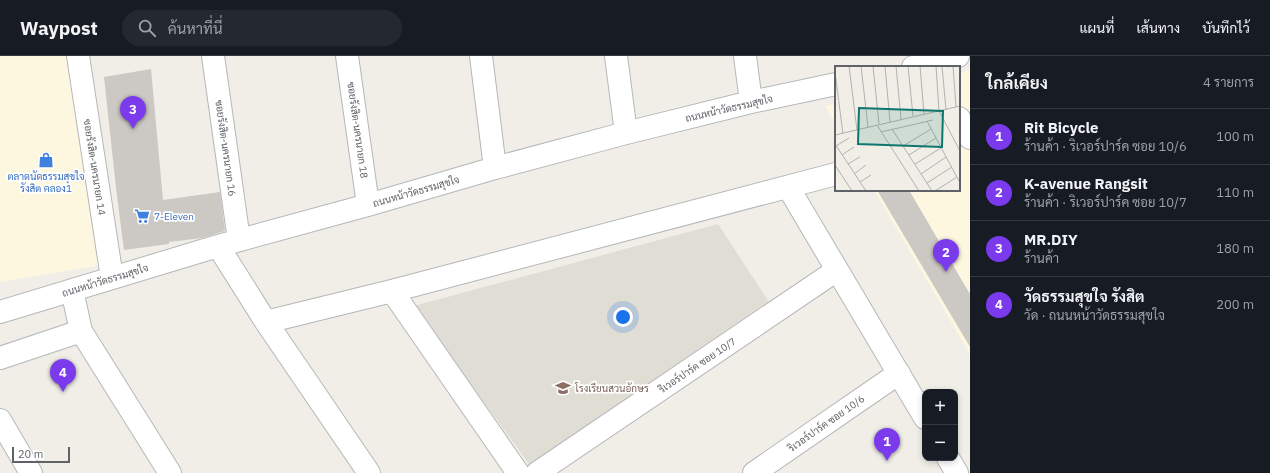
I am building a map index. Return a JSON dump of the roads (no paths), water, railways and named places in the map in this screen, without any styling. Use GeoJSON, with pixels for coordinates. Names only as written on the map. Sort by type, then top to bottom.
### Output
{"type":"FeatureCollection","features":[{"type":"Feature","properties":{"kind":"street","name":"ซอยรังสิต-นครนายก 14"},"geometry":{"type":"LineString","coordinates":[[78,56],[112,278]]}},
{"type":"Feature","properties":{"kind":"street","name":"ซอยรังสิต-นครนายก 16"},"geometry":{"type":"LineString","coordinates":[[213,56],[239,240]]}},
{"type":"Feature","properties":{"kind":"street","name":"ซอยรังสิต-นครนายก 18"},"geometry":{"type":"LineString","coordinates":[[347,56],[368,205]]}},
{"type":"Feature","properties":{"kind":"street"},"geometry":{"type":"LineString","coordinates":[[480,56],[495,168]]}},
{"type":"Feature","properties":{"kind":"street"},"geometry":{"type":"LineString","coordinates":[[616,56],[626,133]]}},
{"type":"Feature","properties":{"kind":"street"},"geometry":{"type":"LineString","coordinates":[[745,56],[751,102]]}},
{"type":"Feature","properties":{"kind":"street"},"geometry":{"type":"LineString","coordinates":[[925,63],[958,56]]}},
{"type":"Feature","properties":{"kind":"street","name":"ถนนหน้าวัดธรรมสุขใจ"},"geometry":{"type":"LineString","coordinates":[[0,312],[218,246],[495,168],[751,102],[835,84]]}},
{"type":"Feature","properties":{"kind":"street"},"geometry":{"type":"LineString","coordinates":[[960,120],[970,138]]}},
{"type":"Feature","properties":{"kind":"street"},"geometry":{"type":"LineString","coordinates":[[266,322],[392,291],[835,174]]}},
{"type":"Feature","properties":{"kind":"street"},"geometry":{"type":"LineString","coordinates":[[788,187],[922,413]]}},
{"type":"Feature","properties":{"kind":"street"},"geometry":{"type":"LineString","coordinates":[[218,246],[266,322],[369,473]]}},
{"type":"Feature","properties":{"kind":"street","name":"ริเวอร์ปาร์ค ซอย 10/7"},"geometry":{"type":"LineString","coordinates":[[537,473],[837,270]]}},
{"type":"Feature","properties":{"kind":"street"},"geometry":{"type":"LineString","coordinates":[[72,290],[81,331],[170,473]]}},
{"type":"Feature","properties":{"kind":"street"},"geometry":{"type":"LineString","coordinates":[[392,291],[518,473]]}},
{"type":"Feature","properties":{"kind":"street"},"geometry":{"type":"LineString","coordinates":[[0,358],[81,331]]}},
{"type":"Feature","properties":{"kind":"street","name":"ริเวอร์ปาร์ค ซอย 10/6"},"geometry":{"type":"LineString","coordinates":[[754,473],[899,373]]}},
{"type":"Feature","properties":{"kind":"street"},"geometry":{"type":"LineString","coordinates":[[0,420],[31,473]]}},
{"type":"Feature","properties":{"kind":"street"},"geometry":{"type":"LineString","coordinates":[[950,461],[957,473]]}},
{"type":"Feature","properties":{"kind":"place","name":"MR.DIY"},"geometry":{"type":"Point","coordinates":[133,129]}},
{"type":"Feature","properties":{"kind":"place","name":"ตลาดนัดธรรมสุขใจ รังสิต คลอง1"},"geometry":{"type":"Point","coordinates":[46,160]}},
{"type":"Feature","properties":{"kind":"place","name":"7-Eleven"},"geometry":{"type":"Point","coordinates":[142,216]}},
{"type":"Feature","properties":{"kind":"place","name":"K-avenue Rangsit"},"geometry":{"type":"Point","coordinates":[946,272]}},
{"type":"Feature","properties":{"kind":"place","name":"โรงเรียนสวนอักษร"},"geometry":{"type":"Point","coordinates":[563,388]}},
{"type":"Feature","properties":{"kind":"place","name":"วัดธรรมสุขใจ รังสิต"},"geometry":{"type":"Point","coordinates":[63,392]}},
{"type":"Feature","properties":{"kind":"place","name":"Rit Bicycle"},"geometry":{"type":"Point","coordinates":[887,461]}}]}
